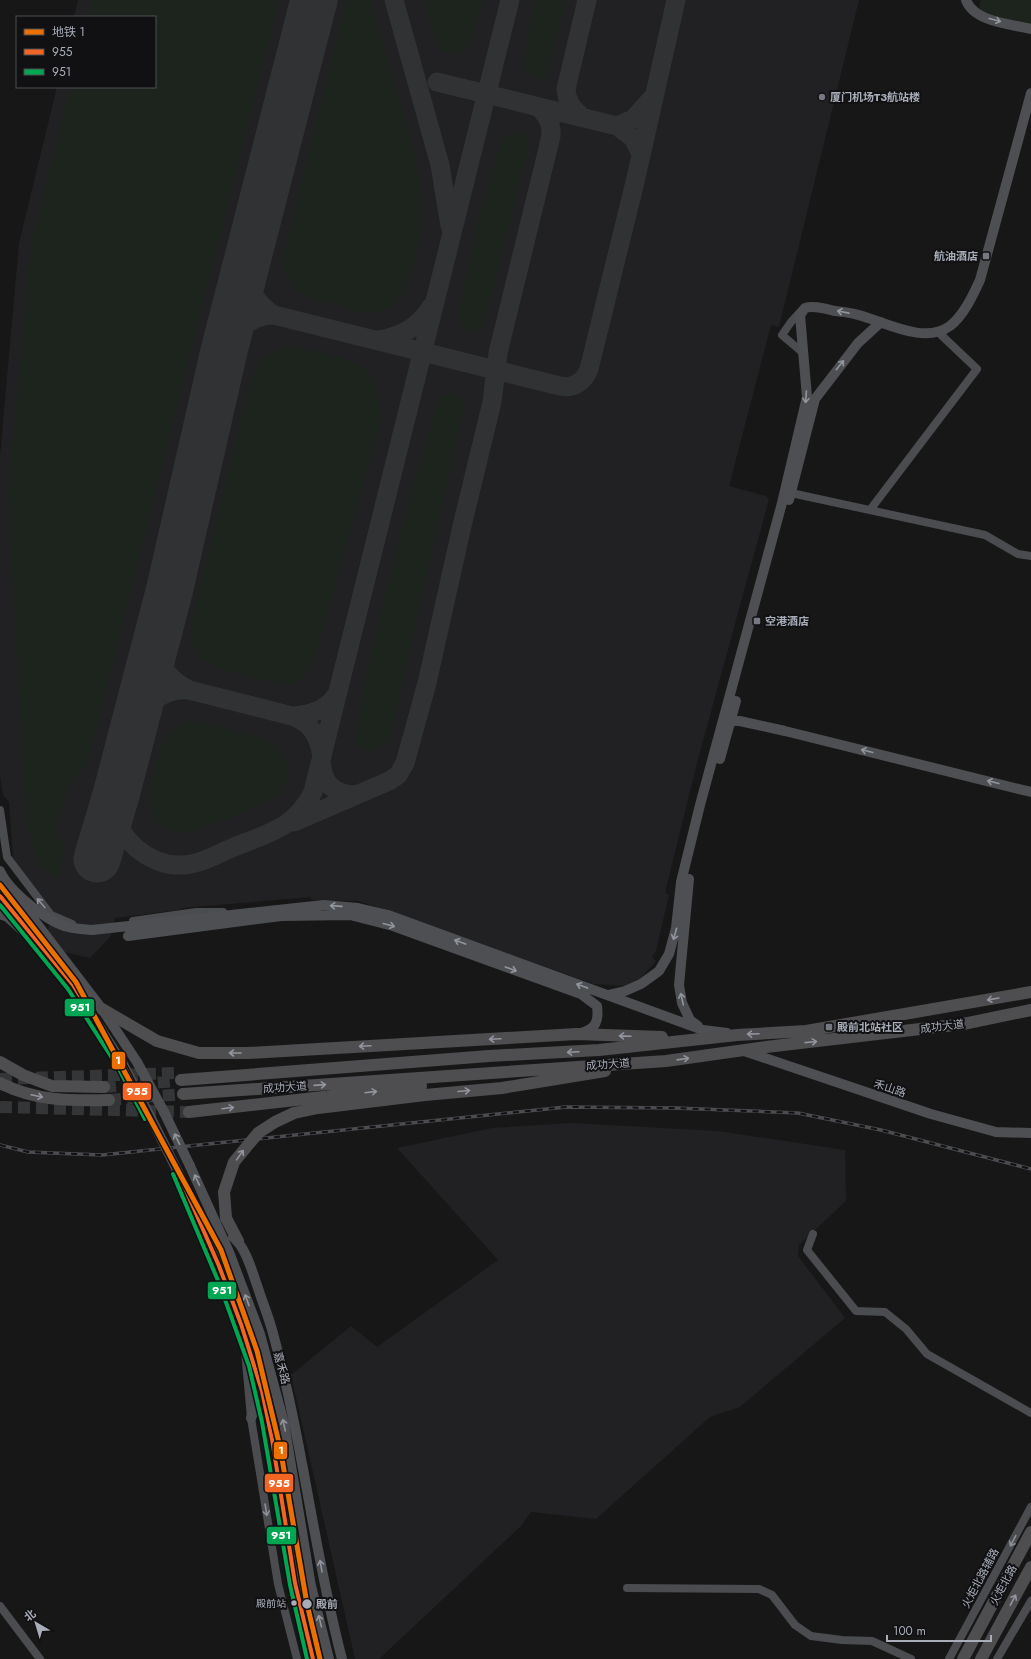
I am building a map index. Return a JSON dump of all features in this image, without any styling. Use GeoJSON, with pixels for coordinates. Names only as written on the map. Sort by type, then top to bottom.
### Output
{"type":"FeatureCollection","features":[{"type":"Feature","properties":{"kind":"highway"},"geometry":{"type":"LineString","coordinates":[[0,912],[8,916],[37,942]]}},
{"type":"Feature","properties":{"kind":"highway","name":"成功大道"},"geometry":{"type":"LineString","coordinates":[[102,1009],[157,1041],[199,1053],[248,1053],[577,1034],[737,1035],[806,1031],[1031,992]]}},
{"type":"Feature","properties":{"kind":"highway","name":"成功大道"},"geometry":{"type":"LineString","coordinates":[[183,1094],[666,1061],[766,1047],[963,1024],[1031,1010]]}},
{"type":"Feature","properties":{"kind":"highway"},"geometry":{"type":"LineString","coordinates":[[963,1024],[1031,1018]]}},
{"type":"Feature","properties":{"kind":"highway","name":"成功大道"},"geometry":{"type":"LineString","coordinates":[[178,1077],[599,1050],[704,1034]]}},
{"type":"Feature","properties":{"kind":"highway"},"geometry":{"type":"LineString","coordinates":[[238,1241],[221,1220],[224,1192],[234,1162],[258,1133],[275,1122],[294,1113],[318,1108],[425,1095],[502,1088],[666,1061]]}},
{"type":"Feature","properties":{"kind":"highway"},"geometry":{"type":"LineString","coordinates":[[0,1062],[23,1075],[52,1086],[104,1087]]}},
{"type":"Feature","properties":{"kind":"highway"},"geometry":{"type":"LineString","coordinates":[[189,1112],[616,1064]]}},
{"type":"Feature","properties":{"kind":"highway"},"geometry":{"type":"LineString","coordinates":[[0,1083],[19,1092],[48,1099],[69,1101],[109,1100]]}},
{"type":"Feature","properties":{"kind":"highway","name":"火炬北路"},"geometry":{"type":"LineString","coordinates":[[963,1659],[1031,1532]]}},
{"type":"Feature","properties":{"kind":"highway","name":"火炬北路"},"geometry":{"type":"LineString","coordinates":[[981,1659],[1031,1567]]}},
{"type":"Feature","properties":{"kind":"main road"},"geometry":{"type":"LineString","coordinates":[[966,0],[970,8],[980,15],[1031,29]]}},
{"type":"Feature","properties":{"kind":"main road"},"geometry":{"type":"LineString","coordinates":[[704,1034],[690,1020],[682,1003],[679,985],[688,883],[807,397],[799,320],[802,310],[808,307],[867,317],[919,333],[938,332],[951,325],[970,302],[980,280],[1031,93]]}},
{"type":"Feature","properties":{"kind":"main road"},"geometry":{"type":"LineString","coordinates":[[608,995],[625,991],[641,984],[659,971],[669,954],[676,928],[681,882],[791,492],[815,399],[858,343],[881,322]]}},
{"type":"Feature","properties":{"kind":"main road"},"geometry":{"type":"LineString","coordinates":[[727,719],[785,731],[1031,792]]}},
{"type":"Feature","properties":{"kind":"main road"},"geometry":{"type":"LineString","coordinates":[[1,875],[42,916],[67,927],[92,930],[324,905],[358,908],[388,915],[659,1013],[704,1034]]}},
{"type":"Feature","properties":{"kind":"main road","name":"嘉禾路"},"geometry":{"type":"LineString","coordinates":[[1,875],[102,1009],[137,1062],[158,1100],[190,1166],[221,1220],[229,1252],[260,1334],[284,1423],[311,1586],[329,1659]]}},
{"type":"Feature","properties":{"kind":"main road"},"geometry":{"type":"LineString","coordinates":[[0,896],[72,985],[124,1066],[178,1172],[219,1266],[262,1391],[272,1440],[295,1583],[313,1659]]}},
{"type":"Feature","properties":{"kind":"main road"},"geometry":{"type":"LineString","coordinates":[[128,936],[145,932],[281,916],[350,915],[393,926],[581,994],[597,1006],[598,1015],[596,1023],[591,1030],[577,1034]]}},
{"type":"Feature","properties":{"kind":"main road","name":"禾山路"},"geometry":{"type":"LineString","coordinates":[[744,1051],[931,1114],[996,1132],[1031,1133]]}},
{"type":"Feature","properties":{"kind":"main road"},"geometry":{"type":"LineString","coordinates":[[238,1241],[247,1259],[275,1341],[294,1424],[330,1612],[342,1659]]}},
{"type":"Feature","properties":{"kind":"main road"},"geometry":{"type":"LineString","coordinates":[[267,1361],[275,1341]]}},
{"type":"Feature","properties":{"kind":"main road"},"geometry":{"type":"LineString","coordinates":[[251,1418],[262,1391]]}},
{"type":"Feature","properties":{"kind":"street"},"geometry":{"type":"LineString","coordinates":[[802,310],[782,335],[802,352]]}},
{"type":"Feature","properties":{"kind":"street"},"geometry":{"type":"LineString","coordinates":[[870,510],[977,369],[938,332]]}},
{"type":"Feature","properties":{"kind":"street"},"geometry":{"type":"LineString","coordinates":[[791,492],[985,535],[1018,554],[1031,556]]}},
{"type":"Feature","properties":{"kind":"street"},"geometry":{"type":"LineString","coordinates":[[0,810],[7,857],[51,915],[73,924],[98,926],[196,912],[268,910]]}},
{"type":"Feature","properties":{"kind":"street"},"geometry":{"type":"LineString","coordinates":[[813,1234],[807,1250],[856,1311],[885,1312],[906,1329],[927,1354],[1031,1413]]}},
{"type":"Feature","properties":{"kind":"street"},"geometry":{"type":"LineString","coordinates":[[243,1333],[251,1418],[278,1584],[297,1659]]}},
{"type":"Feature","properties":{"kind":"street","name":"火炬北路辅路"},"geometry":{"type":"LineString","coordinates":[[949,1659],[1031,1507]]}},
{"type":"Feature","properties":{"kind":"street"},"geometry":{"type":"LineString","coordinates":[[627,1588],[759,1589],[772,1595],[795,1625],[811,1636],[842,1640],[872,1641],[911,1659]]}},
{"type":"Feature","properties":{"kind":"street"},"geometry":{"type":"LineString","coordinates":[[997,1659],[1031,1601]]}},
{"type":"Feature","properties":{"kind":"street"},"geometry":{"type":"LineString","coordinates":[[0,1606],[40,1659]]}},
{"type":"Feature","properties":{"kind":"shaded area"},"geometry":{"type":"Polygon","coordinates":[[[78,0],[859,0],[779,327],[771,325],[729,486],[766,496],[769,500],[697,763],[665,893],[669,895],[656,951],[652,957],[656,961],[639,980],[626,986],[594,984],[358,901],[311,900],[311,897],[182,908],[179,910],[115,918],[111,936],[90,958],[60,951],[47,934],[52,911],[13,858],[9,802],[3,795],[0,776],[0,456],[19,243],[57,88],[156,88],[156,16],[74,16],[78,0]]]}},
{"type":"Feature","properties":{"kind":"shaded area"},"geometry":{"type":"Polygon","coordinates":[[[92,0],[279,0],[87,766],[70,781],[54,834],[65,846],[57,881],[38,863],[26,822],[8,493],[31,243],[70,88],[156,88],[156,16],[88,16],[92,0]]]}},
{"type":"Feature","properties":{"kind":"shaded area"},"geometry":{"type":"Polygon","coordinates":[[[346,0],[370,0],[411,141],[420,185],[420,230],[417,252],[410,276],[403,293],[396,302],[386,309],[374,312],[361,312],[312,298],[298,292],[289,280],[282,262],[346,0]]]}},
{"type":"Feature","properties":{"kind":"shaded area"},"geometry":{"type":"Polygon","coordinates":[[[425,0],[483,0],[472,34],[461,53],[451,53],[439,49],[434,38],[425,0]]]}},
{"type":"Feature","properties":{"kind":"shaded area"},"geometry":{"type":"Polygon","coordinates":[[[535,0],[566,0],[546,78],[533,77],[528,74],[524,63],[535,0]]]}},
{"type":"Feature","properties":{"kind":"shaded area"},"geometry":{"type":"Polygon","coordinates":[[[981,0],[1031,0],[1031,25],[984,14],[979,7],[981,0]]]}},
{"type":"Feature","properties":{"kind":"shaded area"},"geometry":{"type":"Polygon","coordinates":[[[514,132],[527,134],[526,138],[530,140],[483,329],[473,331],[460,323],[459,313],[478,219],[501,143],[505,137],[514,132]]]}},
{"type":"Feature","properties":{"kind":"shaded area"},"geometry":{"type":"Polygon","coordinates":[[[289,346],[348,360],[367,371],[373,379],[377,389],[381,421],[316,653],[308,670],[302,678],[298,681],[285,685],[239,674],[215,666],[206,661],[199,656],[194,649],[191,636],[191,623],[251,378],[261,360],[275,351],[289,346]]]}},
{"type":"Feature","properties":{"kind":"shaded area"},"geometry":{"type":"Polygon","coordinates":[[[454,393],[461,397],[465,404],[390,739],[376,750],[367,752],[359,746],[355,740],[367,669],[410,494],[438,402],[443,396],[454,393]]]}},
{"type":"Feature","properties":{"kind":"shaded area"},"geometry":{"type":"Polygon","coordinates":[[[190,721],[200,722],[266,739],[274,744],[280,750],[287,765],[288,773],[282,789],[270,799],[209,826],[185,831],[174,831],[164,828],[157,822],[150,805],[149,792],[153,775],[167,735],[177,726],[190,721]]]}},
{"type":"Feature","properties":{"kind":"shaded area"},"geometry":{"type":"Polygon","coordinates":[[[572,1123],[718,1131],[845,1150],[846,1201],[799,1245],[798,1256],[845,1318],[740,1407],[710,1417],[596,1519],[531,1512],[521,1526],[379,1659],[355,1659],[291,1375],[351,1326],[377,1347],[498,1260],[397,1148],[492,1128],[572,1123]]]}},
{"type":"Feature","properties":{"kind":"taxiway"},"geometry":{"type":"LineString","coordinates":[[394,0],[440,165],[450,226]]}},
{"type":"Feature","properties":{"kind":"taxiway"},"geometry":{"type":"LineString","coordinates":[[169,592],[159,634],[158,647],[160,659],[165,670],[175,681],[189,690],[173,691],[160,696],[150,704],[142,715],[130,741],[116,793],[115,808],[117,820],[122,831],[129,841],[138,849],[159,861],[183,865],[196,863],[280,828],[298,814],[313,792],[510,0]]}},
{"type":"Feature","properties":{"kind":"taxiway"},"geometry":{"type":"LineString","coordinates":[[579,117],[581,116],[569,101],[566,89],[587,0]]}},
{"type":"Feature","properties":{"kind":"taxiway"},"geometry":{"type":"LineString","coordinates":[[274,315],[560,386],[565,387],[578,384],[587,374],[589,369],[635,182],[676,0]]}},
{"type":"Feature","properties":{"kind":"taxiway"},"geometry":{"type":"LineString","coordinates":[[437,82],[617,126]]}},
{"type":"Feature","properties":{"kind":"taxiway"},"geometry":{"type":"LineString","coordinates":[[641,154],[633,138],[617,126],[633,119],[652,98]]}},
{"type":"Feature","properties":{"kind":"taxiway"},"geometry":{"type":"LineString","coordinates":[[294,822],[389,781],[398,775],[405,763],[427,683],[462,526],[492,402],[498,353],[551,136],[551,127],[548,120],[544,112],[537,106]]}},
{"type":"Feature","properties":{"kind":"taxiway"},"geometry":{"type":"LineString","coordinates":[[224,351],[233,337],[244,326],[258,318],[274,315],[257,300],[250,288],[245,267]]}},
{"type":"Feature","properties":{"kind":"taxiway"},"geometry":{"type":"LineString","coordinates":[[378,340],[402,334],[409,330],[421,320],[431,307]]}},
{"type":"Feature","properties":{"kind":"taxiway"},"geometry":{"type":"LineString","coordinates":[[189,690],[299,719],[313,732],[319,743],[322,757]]}},
{"type":"Feature","properties":{"kind":"taxiway"},"geometry":{"type":"LineString","coordinates":[[292,716],[313,713],[319,710],[330,703],[338,692]]}},
{"type":"Feature","properties":{"kind":"taxiway"},"geometry":{"type":"LineString","coordinates":[[321,761],[324,776],[327,782],[335,790],[356,795]]}},
{"type":"Feature","properties":{"kind":"runway"},"geometry":{"type":"LineString","coordinates":[[97,859],[116,795],[169,592],[224,351],[314,0]]}},
{"type":"Feature","properties":{"kind":"tunnel"},"geometry":{"type":"LineString","coordinates":[[0,1079],[175,1073]]}},
{"type":"Feature","properties":{"kind":"tunnel"},"geometry":{"type":"LineString","coordinates":[[104,1087],[176,1081]]}},
{"type":"Feature","properties":{"kind":"tunnel"},"geometry":{"type":"LineString","coordinates":[[109,1100],[183,1094]]}},
{"type":"Feature","properties":{"kind":"tunnel"},"geometry":{"type":"LineString","coordinates":[[0,1107],[189,1112]]}},
{"type":"Feature","properties":{"kind":"railway"},"geometry":{"type":"LineString","coordinates":[[0,1145],[28,1152],[102,1155],[566,1107],[675,1108],[798,1113],[881,1130],[1031,1169]]}},
{"type":"Feature","properties":{"kind":"metro line","name":"1"},"geometry":{"type":"LineString","coordinates":[[0,885],[76,982],[221,1250],[257,1351],[280,1447],[307,1604],[320,1659]]}},
{"type":"Feature","properties":{"kind":"transit line","name":"955"},"geometry":{"type":"LineString","coordinates":[[0,896],[73,985],[124,1066],[178,1172],[219,1266],[241,1324],[262,1391],[272,1439],[295,1583],[313,1659]]}},
{"type":"Feature","properties":{"kind":"transit line","name":"951"},"geometry":{"type":"LineString","coordinates":[[0,905],[68,989],[119,1069],[145,1119]]}},
{"type":"Feature","properties":{"kind":"transit line","name":"951"},"geometry":{"type":"LineString","coordinates":[[173,1174],[219,1283],[249,1366],[262,1422],[290,1585],[307,1659]]}},
{"type":"Feature","properties":{"kind":"place","name":"厦门机场T3航站楼"},"geometry":{"type":"Point","coordinates":[822,97]}},
{"type":"Feature","properties":{"kind":"place","name":"航油酒店"},"geometry":{"type":"Point","coordinates":[986,256]}},
{"type":"Feature","properties":{"kind":"place","name":"空港酒店"},"geometry":{"type":"Point","coordinates":[757,621]}},
{"type":"Feature","properties":{"kind":"place","name":"殿前北站社区"},"geometry":{"type":"Point","coordinates":[829,1027]}},
{"type":"Feature","properties":{"kind":"place","name":"殿前站"},"geometry":{"type":"Point","coordinates":[294,1603]}},
{"type":"Feature","properties":{"kind":"place","name":"殿前"},"geometry":{"type":"Point","coordinates":[307,1604]}}]}
